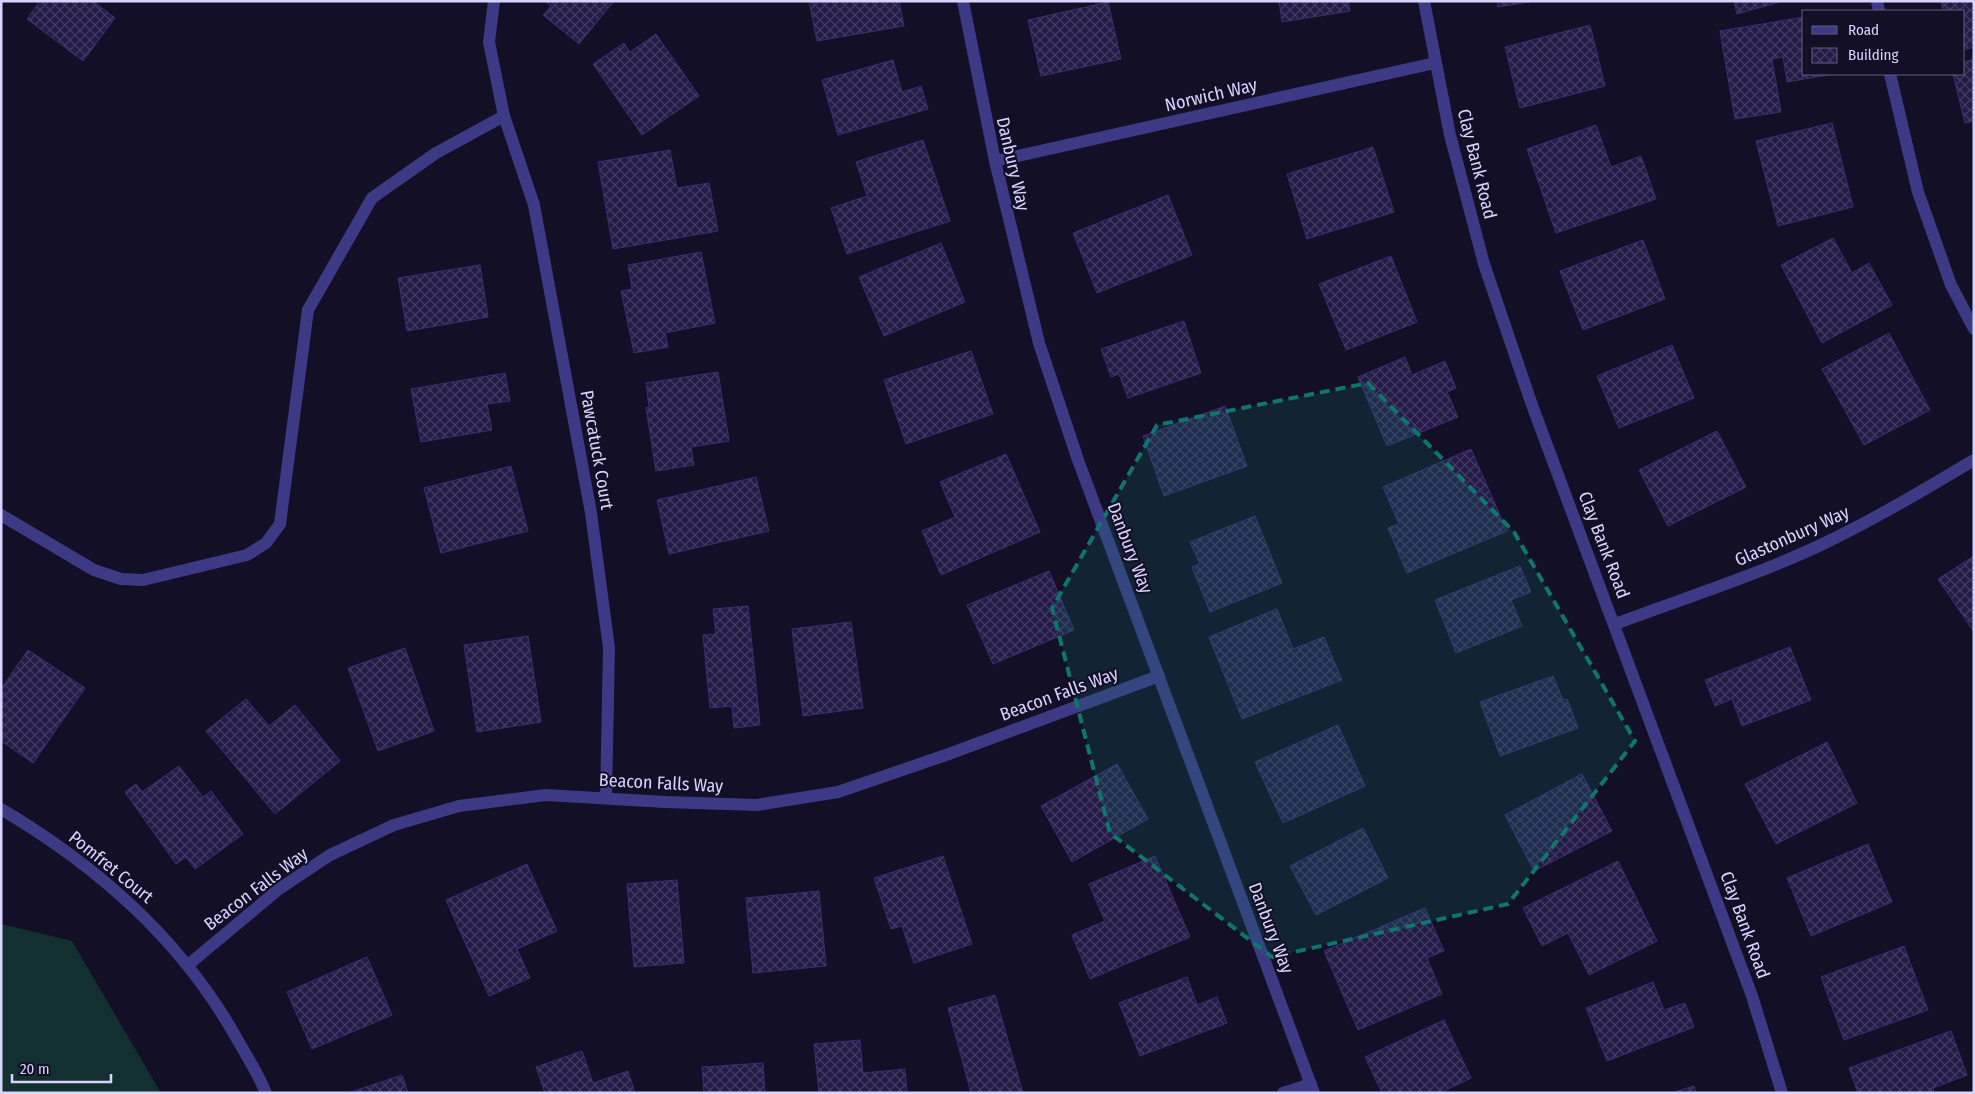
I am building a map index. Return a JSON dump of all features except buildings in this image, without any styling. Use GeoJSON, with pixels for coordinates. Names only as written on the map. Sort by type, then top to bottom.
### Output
{"type":"FeatureCollection","features":[{"type":"Feature","properties":{"kind":"street","name":"Pawcatuck Court"},"geometry":{"type":"LineString","coordinates":[[494,1],[489,42],[504,116],[534,205],[591,513],[608,648],[606,798]]}},
{"type":"Feature","properties":{"kind":"street","name":"Danbury Way"},"geometry":{"type":"LineString","coordinates":[[963,1],[995,161],[1039,344],[1078,460],[1312,1088]]}},
{"type":"Feature","properties":{"kind":"street","name":"Clay Bank Road"},"geometry":{"type":"LineString","coordinates":[[1424,1],[1450,135],[1484,264],[1532,405],[1752,996],[1782,1093]]}},
{"type":"Feature","properties":{"kind":"street","name":"Norwich Way"},"geometry":{"type":"LineString","coordinates":[[995,161],[1435,63]]}},
{"type":"Feature","properties":{"kind":"street"},"geometry":{"type":"LineString","coordinates":[[1890,75],[1918,192],[1951,285],[1974,329]]}},
{"type":"Feature","properties":{"kind":"street"},"geometry":{"type":"LineString","coordinates":[[1,516],[94,570],[121,579],[143,580],[247,555],[266,543],[280,524],[308,310],[372,198],[436,153],[504,116]]}},
{"type":"Feature","properties":{"kind":"street","name":"Glastonbury Way"},"geometry":{"type":"LineString","coordinates":[[1615,624],[1733,582],[1830,540],[1922,491],[1974,460]]}},
{"type":"Feature","properties":{"kind":"street","name":"Beacon Falls Way"},"geometry":{"type":"LineString","coordinates":[[188,965],[279,889],[330,855],[394,825],[459,806],[546,795],[757,805],[838,792],[946,755],[1159,676]]}},
{"type":"Feature","properties":{"kind":"street","name":"Pomfret Court"},"geometry":{"type":"LineString","coordinates":[[1,809],[77,858],[148,920],[188,965],[222,1011],[266,1093]]}},
{"type":"Feature","properties":{"kind":"street"},"geometry":{"type":"LineString","coordinates":[[1283,1093],[1312,1088]]}},
{"type":"Feature","properties":{"kind":"highlighted area"},"geometry":{"type":"Polygon","coordinates":[[[1368,383],[1514,532],[1635,741],[1508,904],[1272,957],[1110,833],[1052,608],[1157,425],[1368,383]]]}},
{"type":"Feature","properties":{"kind":"green space"},"geometry":{"type":"Polygon","coordinates":[[[1,924],[72,941],[161,1093],[1,1093],[1,924]]]}}]}
